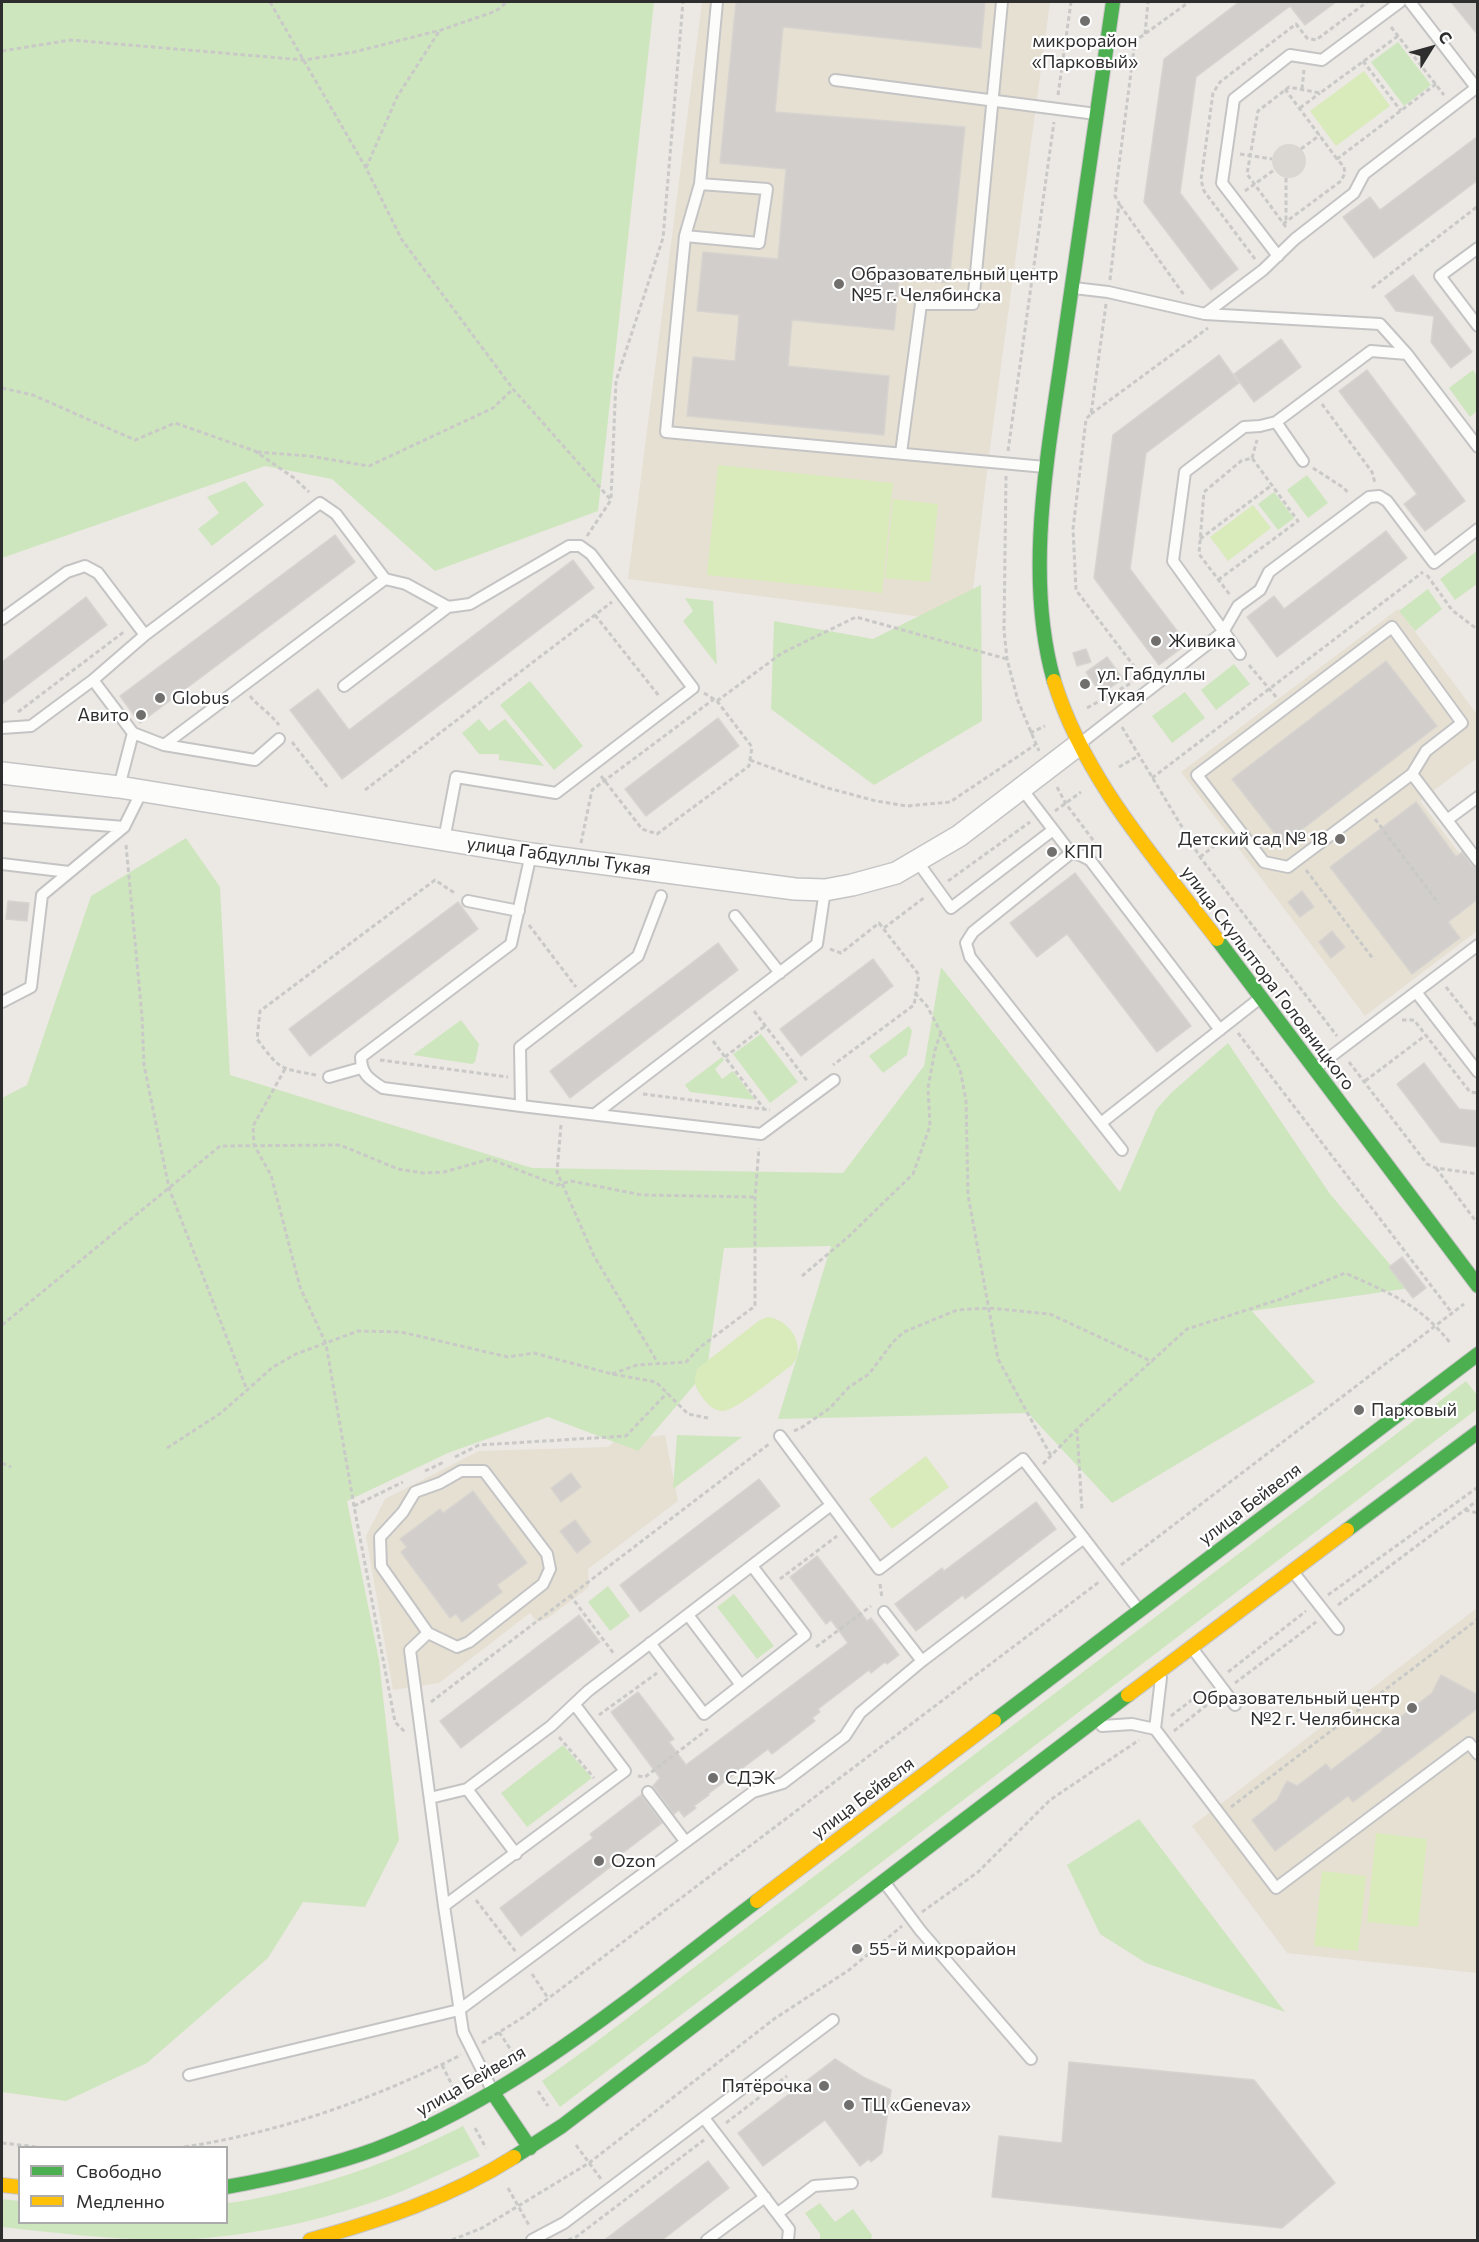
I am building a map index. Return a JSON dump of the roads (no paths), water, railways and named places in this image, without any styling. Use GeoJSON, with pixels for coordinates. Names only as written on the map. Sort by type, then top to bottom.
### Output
{"type":"FeatureCollection","features":[{"type":"Feature","properties":{"kind":"main road","name":"улица Скульптора Головницкого"},"geometry":{"type":"LineString","coordinates":[[1113,2],[1046,467],[1040,533],[1043,617],[1053,679],[1078,745],[1121,812],[1478,1286]]}},
{"type":"Feature","properties":{"kind":"main road","name":"улица Бейвеля"},"geometry":{"type":"LineString","coordinates":[[228,2187],[326,2167],[375,2151],[423,2130],[493,2093],[594,2025],[1478,1354]]}},
{"type":"Feature","properties":{"kind":"main road"},"geometry":{"type":"LineString","coordinates":[[310,2241],[351,2235],[473,2181],[530,2148],[562,2126],[1191,1646],[1478,1432]]}},
{"type":"Feature","properties":{"kind":"main road"},"geometry":{"type":"LineString","coordinates":[[493,2093],[530,2148]]}},
{"type":"Feature","properties":{"kind":"main road"},"geometry":{"type":"LineString","coordinates":[[2,2185],[18,2187]]}},
{"type":"Feature","properties":{"kind":"street","name":"улица Габдуллы Тукая"},"geometry":{"type":"LineString","coordinates":[[2,773],[119,787],[531,854],[795,890],[825,890],[896,873],[917,861],[959,836],[1078,745]]}},
{"type":"Feature","properties":{"kind":"lane"},"geometry":{"type":"LineString","coordinates":[[717,2],[700,184],[686,236],[666,432],[1046,467]]}},
{"type":"Feature","properties":{"kind":"lane"},"geometry":{"type":"LineString","coordinates":[[901,453],[921,304],[973,304],[1002,2]]}},
{"type":"Feature","properties":{"kind":"lane"},"geometry":{"type":"LineString","coordinates":[[1278,256],[1222,183],[1234,99],[1290,55],[1322,60],[1401,2]]}},
{"type":"Feature","properties":{"kind":"lane"},"geometry":{"type":"LineString","coordinates":[[1201,313],[1263,270],[1295,239],[1354,193],[1364,174],[1477,89],[1410,2]]}},
{"type":"Feature","properties":{"kind":"lane"},"geometry":{"type":"LineString","coordinates":[[835,80],[1096,114]]}},
{"type":"Feature","properties":{"kind":"lane"},"geometry":{"type":"LineString","coordinates":[[686,236],[759,243],[767,189],[700,184]]}},
{"type":"Feature","properties":{"kind":"lane"},"geometry":{"type":"LineString","coordinates":[[1477,250],[1440,276],[1478,326]]}},
{"type":"Feature","properties":{"kind":"lane"},"geometry":{"type":"LineString","coordinates":[[1071,287],[1108,292],[1201,313],[1380,324],[1407,354],[1478,447]]}},
{"type":"Feature","properties":{"kind":"lane"},"geometry":{"type":"LineString","coordinates":[[1240,654],[1173,561],[1185,472],[1244,427],[1276,422],[1371,351],[1407,354]]}},
{"type":"Feature","properties":{"kind":"lane"},"geometry":{"type":"LineString","coordinates":[[1276,422],[1303,461]]}},
{"type":"Feature","properties":{"kind":"lane"},"geometry":{"type":"LineString","coordinates":[[1078,745],[1223,632],[1238,606],[1260,590],[1269,572],[1369,497],[1379,496],[1387,501],[1434,563],[1478,529]]}},
{"type":"Feature","properties":{"kind":"lane"},"geometry":{"type":"LineString","coordinates":[[2,728],[31,726],[93,680],[145,635],[320,503],[336,514],[385,579],[406,584],[448,607]]}},
{"type":"Feature","properties":{"kind":"lane"},"geometry":{"type":"LineString","coordinates":[[344,686],[448,607],[470,604],[569,546],[580,546],[591,554],[693,688],[556,793],[456,777],[444,840]]}},
{"type":"Feature","properties":{"kind":"lane"},"geometry":{"type":"LineString","coordinates":[[2,619],[67,572],[85,566],[98,573],[145,635]]}},
{"type":"Feature","properties":{"kind":"lane"},"geometry":{"type":"LineString","coordinates":[[164,745],[385,579]]}},
{"type":"Feature","properties":{"kind":"lane"},"geometry":{"type":"LineString","coordinates":[[1392,627],[1462,723],[1426,751],[1413,774],[1288,867],[1264,862],[1197,774],[1392,627]]}},
{"type":"Feature","properties":{"kind":"lane"},"geometry":{"type":"LineString","coordinates":[[93,680],[133,733],[164,745],[255,760],[279,740]]}},
{"type":"Feature","properties":{"kind":"lane"},"geometry":{"type":"LineString","coordinates":[[119,787],[133,733]]}},
{"type":"Feature","properties":{"kind":"lane"},"geometry":{"type":"LineString","coordinates":[[1413,774],[1478,861]]}},
{"type":"Feature","properties":{"kind":"lane"},"geometry":{"type":"LineString","coordinates":[[1022,789],[1071,853],[1090,860],[1220,1030]]}},
{"type":"Feature","properties":{"kind":"lane"},"geometry":{"type":"LineString","coordinates":[[2,1002],[32,987],[42,895],[124,827],[142,791]]}},
{"type":"Feature","properties":{"kind":"lane"},"geometry":{"type":"LineString","coordinates":[[1447,820],[1478,797]]}},
{"type":"Feature","properties":{"kind":"lane"},"geometry":{"type":"LineString","coordinates":[[2,818],[124,827]]}},
{"type":"Feature","properties":{"kind":"lane"},"geometry":{"type":"LineString","coordinates":[[917,861],[951,908],[1053,830]]}},
{"type":"Feature","properties":{"kind":"lane"},"geometry":{"type":"LineString","coordinates":[[1071,853],[973,932],[966,943],[970,957],[1122,1150]]}},
{"type":"Feature","properties":{"kind":"lane"},"geometry":{"type":"LineString","coordinates":[[329,1077],[361,1063],[511,944],[531,854]]}},
{"type":"Feature","properties":{"kind":"lane"},"geometry":{"type":"LineString","coordinates":[[2,864],[69,872]]}},
{"type":"Feature","properties":{"kind":"lane"},"geometry":{"type":"LineString","coordinates":[[595,1114],[817,944],[825,890]]}},
{"type":"Feature","properties":{"kind":"lane"},"geometry":{"type":"LineString","coordinates":[[521,1106],[520,1047],[638,956],[661,896]]}},
{"type":"Feature","properties":{"kind":"lane"},"geometry":{"type":"LineString","coordinates":[[468,901],[519,911]]}},
{"type":"Feature","properties":{"kind":"lane"},"geometry":{"type":"LineString","coordinates":[[735,916],[780,973]]}},
{"type":"Feature","properties":{"kind":"lane"},"geometry":{"type":"LineString","coordinates":[[1314,1069],[1478,945]]}},
{"type":"Feature","properties":{"kind":"lane"},"geometry":{"type":"LineString","coordinates":[[1416,992],[1478,1072]]}},
{"type":"Feature","properties":{"kind":"lane"},"geometry":{"type":"LineString","coordinates":[[1101,1123],[1260,998]]}},
{"type":"Feature","properties":{"kind":"lane"},"geometry":{"type":"LineString","coordinates":[[361,1063],[367,1079],[383,1088],[761,1134],[834,1080]]}},
{"type":"Feature","properties":{"kind":"lane"},"geometry":{"type":"LineString","coordinates":[[780,1436],[879,1569],[1023,1459],[1140,1611]]}},
{"type":"Feature","properties":{"kind":"lane"},"geometry":{"type":"LineString","coordinates":[[460,1471],[484,1471],[547,1554],[550,1569],[543,1584],[469,1642],[457,1647],[428,1633],[381,1566],[380,1537],[403,1512],[415,1492],[440,1483],[460,1471]]}},
{"type":"Feature","properties":{"kind":"lane"},"geometry":{"type":"LineString","coordinates":[[430,1798],[467,1789],[551,1726],[588,1690],[831,1505]]}},
{"type":"Feature","properties":{"kind":"lane"},"geometry":{"type":"LineString","coordinates":[[189,2075],[459,2010],[753,1792],[783,1783],[845,1736],[860,1713],[922,1661],[1084,1538]]}},
{"type":"Feature","properties":{"kind":"lane"},"geometry":{"type":"LineString","coordinates":[[650,1643],[704,1713],[806,1635],[752,1566]]}},
{"type":"Feature","properties":{"kind":"lane"},"geometry":{"type":"LineString","coordinates":[[1292,1570],[1338,1629]]}},
{"type":"Feature","properties":{"kind":"lane"},"geometry":{"type":"LineString","coordinates":[[884,1612],[922,1661]]}},
{"type":"Feature","properties":{"kind":"lane"},"geometry":{"type":"LineString","coordinates":[[688,1614],[741,1685]]}},
{"type":"Feature","properties":{"kind":"lane"},"geometry":{"type":"LineString","coordinates":[[428,1633],[410,1650],[444,1906],[463,2032],[493,2093]]}},
{"type":"Feature","properties":{"kind":"lane"},"geometry":{"type":"LineString","coordinates":[[1191,1646],[1235,1705]]}},
{"type":"Feature","properties":{"kind":"lane"},"geometry":{"type":"LineString","coordinates":[[1155,1729],[1164,1668]]}},
{"type":"Feature","properties":{"kind":"lane"},"geometry":{"type":"LineString","coordinates":[[444,1906],[625,1771],[575,1705]]}},
{"type":"Feature","properties":{"kind":"lane"},"geometry":{"type":"LineString","coordinates":[[1082,1729],[1132,1724],[1155,1729],[1276,1888],[1469,1743],[1478,1754]]}},
{"type":"Feature","properties":{"kind":"lane"},"geometry":{"type":"LineString","coordinates":[[467,1789],[516,1854]]}},
{"type":"Feature","properties":{"kind":"lane"},"geometry":{"type":"LineString","coordinates":[[648,1792],[685,1841]]}},
{"type":"Feature","properties":{"kind":"lane"},"geometry":{"type":"LineString","coordinates":[[883,1880],[912,1919],[1031,2059]]}},
{"type":"Feature","properties":{"kind":"lane"},"geometry":{"type":"LineString","coordinates":[[532,2241],[564,2223],[832,2020]]}},
{"type":"Feature","properties":{"kind":"lane"},"geometry":{"type":"LineString","coordinates":[[705,2118],[789,2229],[788,2241]]}},
{"type":"Feature","properties":{"kind":"lane"},"geometry":{"type":"LineString","coordinates":[[778,2213],[814,2186],[852,2183]]}},
{"type":"Feature","properties":{"kind":"lane"},"geometry":{"type":"LineString","coordinates":[[707,2241],[765,2197]]}},
{"type":"Feature","properties":{"kind":"place","name":"микрорайон «Парковый»"},"geometry":{"type":"Point","coordinates":[1085,21]}},
{"type":"Feature","properties":{"kind":"place","name":"Образовательный центр №5 г. Челябинска"},"geometry":{"type":"Point","coordinates":[839,284]}},
{"type":"Feature","properties":{"kind":"place","name":"Живика"},"geometry":{"type":"Point","coordinates":[1156,641]}},
{"type":"Feature","properties":{"kind":"place","name":"ул. Габдуллы Тукая"},"geometry":{"type":"Point","coordinates":[1085,684]}},
{"type":"Feature","properties":{"kind":"place","name":"Globus"},"geometry":{"type":"Point","coordinates":[160,698]}},
{"type":"Feature","properties":{"kind":"place","name":"Авито"},"geometry":{"type":"Point","coordinates":[141,715]}},
{"type":"Feature","properties":{"kind":"place","name":"Детский сад № 18"},"geometry":{"type":"Point","coordinates":[1340,839]}},
{"type":"Feature","properties":{"kind":"place","name":"КПП"},"geometry":{"type":"Point","coordinates":[1052,852]}},
{"type":"Feature","properties":{"kind":"place","name":"Парковый"},"geometry":{"type":"Point","coordinates":[1359,1410]}},
{"type":"Feature","properties":{"kind":"place","name":"Образовательный центр №2 г. Челябинска"},"geometry":{"type":"Point","coordinates":[1412,1708]}},
{"type":"Feature","properties":{"kind":"place","name":"СДЭК"},"geometry":{"type":"Point","coordinates":[713,1778]}},
{"type":"Feature","properties":{"kind":"place","name":"Ozon"},"geometry":{"type":"Point","coordinates":[599,1861]}},
{"type":"Feature","properties":{"kind":"place","name":"55-й микрорайон"},"geometry":{"type":"Point","coordinates":[857,1949]}},
{"type":"Feature","properties":{"kind":"place","name":"Пятёрочка"},"geometry":{"type":"Point","coordinates":[824,2086]}},
{"type":"Feature","properties":{"kind":"place","name":"ТЦ «Geneva»"},"geometry":{"type":"Point","coordinates":[849,2105]}}]}
